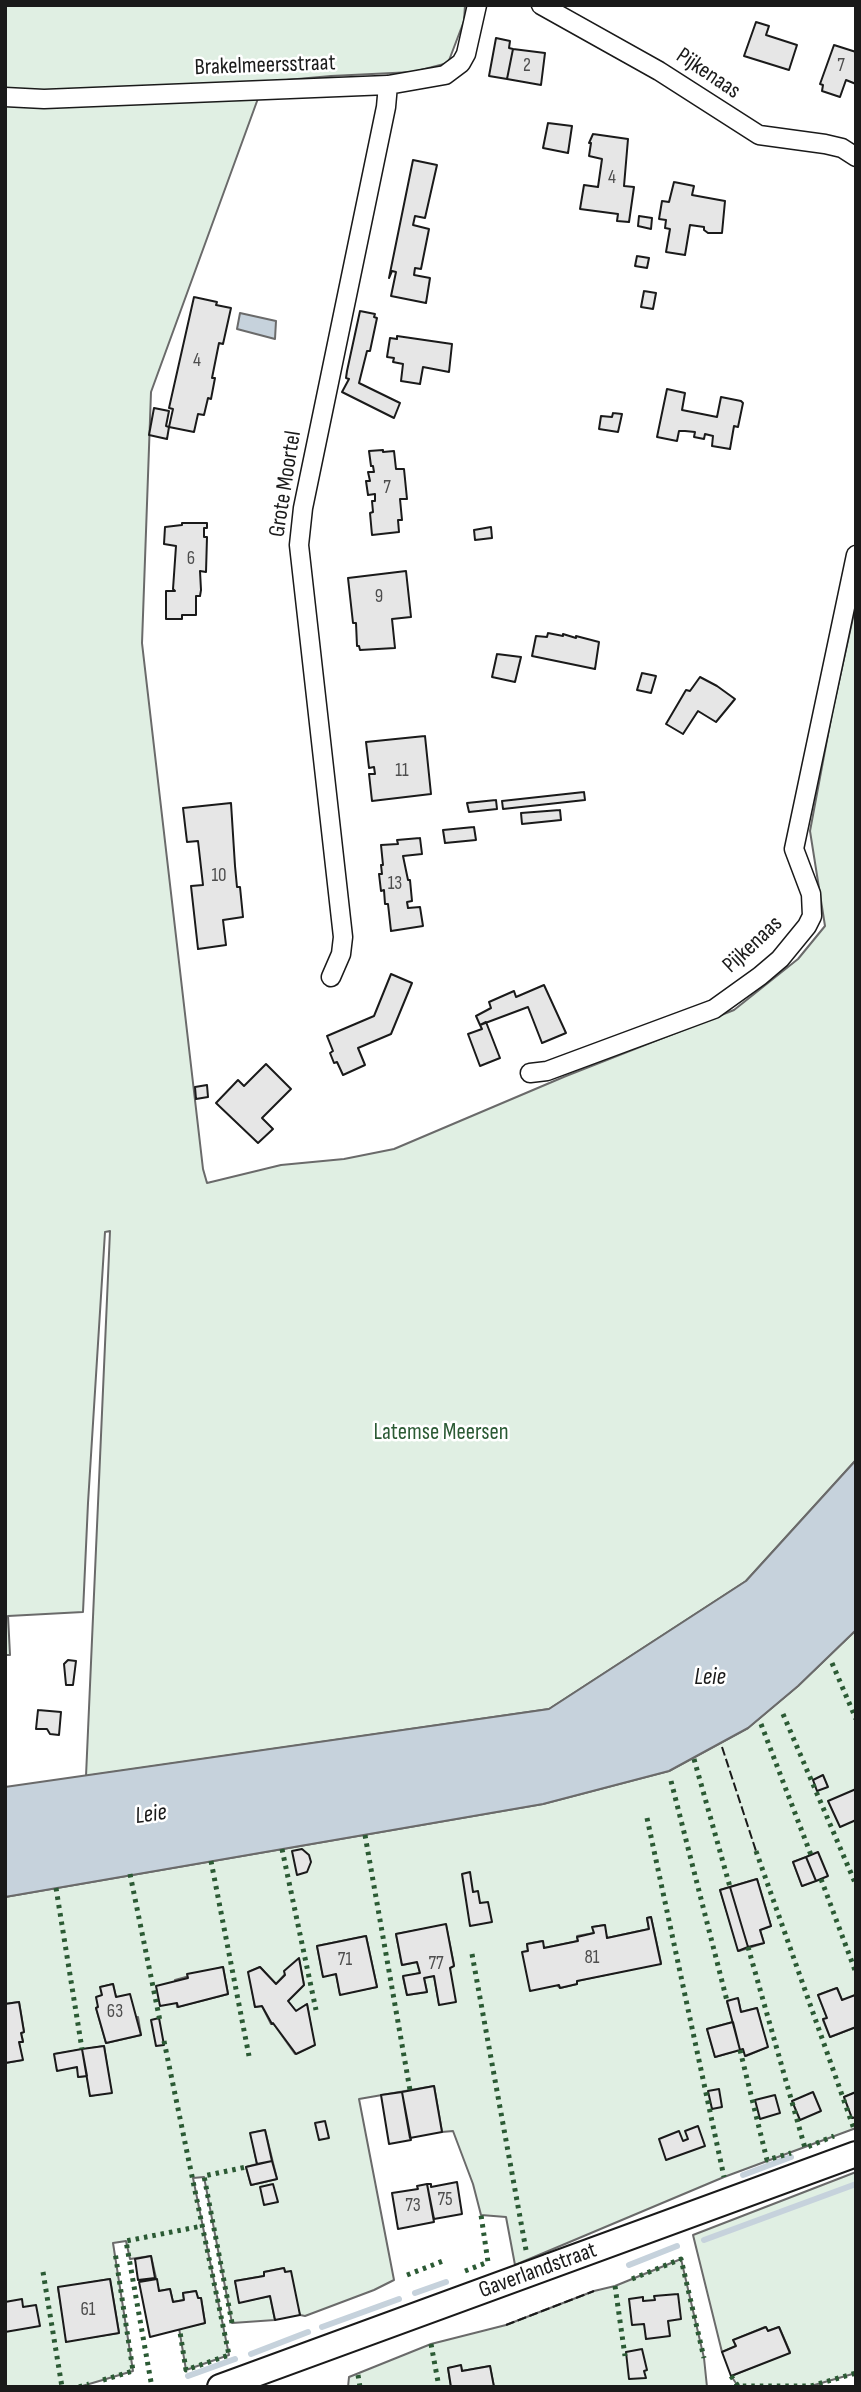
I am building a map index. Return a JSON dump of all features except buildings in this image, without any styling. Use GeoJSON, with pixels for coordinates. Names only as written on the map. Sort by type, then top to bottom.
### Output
{"type":"FeatureCollection","features":[{"type":"Feature","properties":{"kind":"main road","name":"Gaverlandstraat"},"geometry":{"type":"LineString","coordinates":[[220,2387],[856,2154]]}},
{"type":"Feature","properties":{"kind":"street","name":"Brakelmeersstraat"},"geometry":{"type":"LineString","coordinates":[[5,97],[44,99],[388,85],[445,75],[461,63],[466,54],[477,5]]}},
{"type":"Feature","properties":{"kind":"street","name":"Pijkenaas"},"geometry":{"type":"LineString","coordinates":[[541,5],[659,71],[759,135],[825,144],[842,148],[856,157]]}},
{"type":"Feature","properties":{"kind":"street","name":"Grote Moortel"},"geometry":{"type":"LineString","coordinates":[[331,976],[341,954],[343,937],[299,545],[303,508],[386,107],[388,85]]}},
{"type":"Feature","properties":{"kind":"street","name":"Pijkenaas"},"geometry":{"type":"LineString","coordinates":[[530,1073],[547,1071],[714,1009],[770,968],[807,926],[812,916],[811,894],[794,849],[856,555]]}},
{"type":"Feature","properties":{"kind":"green space","name":"Latemse Meersen"},"geometry":{"type":"Polygon","coordinates":[[[5,5],[465,5],[464,21],[448,63],[413,72],[264,82],[151,392],[142,643],[203,1169],[207,1183],[281,1165],[344,1159],[394,1149],[566,1076],[734,1010],[798,959],[825,926],[810,831],[856,604],[856,1460],[746,1581],[549,1709],[86,1776],[110,1231],[105,1232],[83,1612],[8,1616],[10,1655],[5,1655],[5,5]]]}},
{"type":"Feature","properties":{"kind":"green space"},"geometry":{"type":"Polygon","coordinates":[[[856,1630],[856,1996],[842,2000],[837,1988],[818,1995],[827,2018],[823,2020],[830,2037],[856,2027],[856,2092],[844,2097],[852,2118],[856,2117],[856,2128],[724,2177],[515,2265],[506,2217],[481,2215],[473,2184],[453,2131],[442,2132],[434,2086],[359,2099],[394,2280],[305,2316],[300,2315],[284,2268],[264,2272],[264,2276],[235,2281],[240,2302],[270,2296],[275,2320],[232,2323],[204,2177],[193,2178],[229,2355],[186,2370],[179,2328],[205,2323],[201,2298],[198,2298],[196,2291],[183,2293],[184,2300],[173,2302],[170,2289],[159,2291],[151,2256],[130,2259],[126,2241],[113,2243],[133,2371],[79,2387],[5,2387],[5,2063],[22,2060],[19,2042],[23,2041],[21,2033],[24,2032],[19,2002],[5,2004],[5,1897],[543,1804],[669,1771],[748,1728],[798,1686],[856,1630]],[[818,1853],[793,1862],[802,1886],[827,1876],[818,1853]],[[757,1879],[720,1890],[739,1951],[764,1943],[760,1930],[771,1926],[757,1879]],[[651,1917],[647,1918],[649,1929],[607,1938],[604,1925],[593,1927],[594,1933],[577,1936],[578,1941],[544,1948],[542,1941],[527,1944],[528,1951],[523,1952],[560,1988],[577,1984],[577,1981],[661,1963],[651,1917]],[[446,1925],[396,1934],[402,1965],[417,1962],[420,1973],[403,1977],[407,1995],[427,1992],[424,1978],[434,1976],[439,2004],[450,1968],[454,1965],[446,1925]],[[366,1936],[317,1946],[323,1976],[336,1974],[340,1994],[377,1987],[366,1936]],[[299,1959],[276,1984],[260,1967],[249,1972],[255,2007],[262,2006],[271,2024],[273,2023],[295,2054],[314,2045],[307,2004],[296,2011],[288,2001],[304,1985],[299,1959]],[[223,1967],[175,1980],[177,2007],[228,1994],[223,1967]],[[113,1984],[101,1987],[102,1995],[96,2008],[106,2043],[141,2035],[138,2017],[116,1997],[113,1984]],[[738,1999],[727,2002],[733,2022],[707,2029],[715,2057],[743,2049],[746,2056],[767,2047],[757,2008],[741,2012],[738,1999]],[[104,2046],[55,2054],[57,2070],[77,2067],[79,2077],[87,2076],[90,2096],[111,2092],[104,2046]],[[265,2130],[251,2133],[257,2164],[246,2167],[251,2185],[277,2179],[265,2130]],[[110,2279],[58,2288],[67,2341],[119,2333],[110,2279]]]}},
{"type":"Feature","properties":{"kind":"green space"},"geometry":{"type":"Polygon","coordinates":[[[856,2172],[856,2373],[811,2386],[738,2386],[731,2376],[790,2352],[779,2327],[768,2331],[765,2327],[734,2340],[736,2346],[722,2352],[693,2235],[856,2172]]]}},
{"type":"Feature","properties":{"kind":"green space"},"geometry":{"type":"Polygon","coordinates":[[[681,2259],[704,2358],[707,2387],[494,2387],[490,2366],[462,2371],[461,2366],[448,2368],[451,2387],[348,2387],[349,2377],[431,2344],[506,2325],[681,2259]]]}},
{"type":"Feature","properties":{"kind":"water"},"geometry":{"type":"Polygon","coordinates":[[[240,313],[276,321],[275,339],[237,329],[240,313]]]}},
{"type":"Feature","properties":{"kind":"water","name":"Leie"},"geometry":{"type":"Polygon","coordinates":[[[856,1460],[856,1630],[798,1686],[748,1728],[669,1771],[543,1804],[5,1897],[5,1787],[549,1709],[746,1581],[856,1460]]]}},
{"type":"Feature","properties":{"kind":"waterway"},"geometry":{"type":"LineString","coordinates":[[743,2175],[791,2157]]}},
{"type":"Feature","properties":{"kind":"waterway"},"geometry":{"type":"LineString","coordinates":[[704,2240],[856,2184]]}},
{"type":"Feature","properties":{"kind":"waterway"},"geometry":{"type":"LineString","coordinates":[[629,2265],[677,2246]]}},
{"type":"Feature","properties":{"kind":"waterway"},"geometry":{"type":"LineString","coordinates":[[415,2293],[446,2282]]}},
{"type":"Feature","properties":{"kind":"waterway"},"geometry":{"type":"LineString","coordinates":[[322,2327],[399,2299]]}},
{"type":"Feature","properties":{"kind":"waterway"},"geometry":{"type":"LineString","coordinates":[[251,2354],[308,2332]]}},
{"type":"Feature","properties":{"kind":"waterway"},"geometry":{"type":"LineString","coordinates":[[188,2376],[235,2359]]}},
{"type":"Feature","properties":{"kind":"hedge"},"geometry":{"type":"LineString","coordinates":[[832,1663],[856,1719]]}},
{"type":"Feature","properties":{"kind":"hedge"},"geometry":{"type":"LineString","coordinates":[[783,1714],[856,1885]]}},
{"type":"Feature","properties":{"kind":"hedge"},"geometry":{"type":"LineString","coordinates":[[761,1724],[811,1855]]}},
{"type":"Feature","properties":{"kind":"hedge"},"geometry":{"type":"LineString","coordinates":[[694,1759],[730,1887]]}},
{"type":"Feature","properties":{"kind":"hedge"},"geometry":{"type":"LineString","coordinates":[[671,1781],[727,2001]]}},
{"type":"Feature","properties":{"kind":"hedge"},"geometry":{"type":"LineString","coordinates":[[647,1818],[724,2177]]}},
{"type":"Feature","properties":{"kind":"hedge"},"geometry":{"type":"LineString","coordinates":[[365,1835],[410,2090]]}},
{"type":"Feature","properties":{"kind":"hedge"},"geometry":{"type":"LineString","coordinates":[[282,1849],[316,2010]]}},
{"type":"Feature","properties":{"kind":"hedge"},"geometry":{"type":"LineString","coordinates":[[756,1851],[854,2129],[856,2128]]}},
{"type":"Feature","properties":{"kind":"hedge"},"geometry":{"type":"LineString","coordinates":[[211,1861],[249,2056]]}},
{"type":"Feature","properties":{"kind":"hedge"},"geometry":{"type":"LineString","coordinates":[[130,1874],[160,2021]]}},
{"type":"Feature","properties":{"kind":"hedge"},"geometry":{"type":"LineString","coordinates":[[821,1879],[856,1973]]}},
{"type":"Feature","properties":{"kind":"hedge"},"geometry":{"type":"LineString","coordinates":[[56,1888],[82,2049]]}},
{"type":"Feature","properties":{"kind":"hedge"},"geometry":{"type":"LineString","coordinates":[[748,1947],[805,2148],[834,2136]]}},
{"type":"Feature","properties":{"kind":"hedge"},"geometry":{"type":"LineString","coordinates":[[472,1954],[526,2250]]}},
{"type":"Feature","properties":{"kind":"hedge"},"geometry":{"type":"LineString","coordinates":[[164,2041],[229,2355],[186,2370],[180,2332]]}},
{"type":"Feature","properties":{"kind":"hedge"},"geometry":{"type":"LineString","coordinates":[[740,2050],[767,2160],[791,2153]]}},
{"type":"Feature","properties":{"kind":"hedge"},"geometry":{"type":"LineString","coordinates":[[232,2323],[204,2176],[246,2167]]}},
{"type":"Feature","properties":{"kind":"hedge"},"geometry":{"type":"LineString","coordinates":[[465,2271],[488,2262],[481,2215]]}},
{"type":"Feature","properties":{"kind":"hedge"},"geometry":{"type":"LineString","coordinates":[[151,2382],[126,2241],[202,2226]]}},
{"type":"Feature","properties":{"kind":"hedge"},"geometry":{"type":"LineString","coordinates":[[103,2380],[133,2371],[115,2252]]}},
{"type":"Feature","properties":{"kind":"hedge"},"geometry":{"type":"LineString","coordinates":[[632,2279],[681,2259],[704,2358]]}},
{"type":"Feature","properties":{"kind":"hedge"},"geometry":{"type":"LineString","coordinates":[[407,2275],[443,2261]]}},
{"type":"Feature","properties":{"kind":"hedge"},"geometry":{"type":"LineString","coordinates":[[43,2272],[62,2387]]}},
{"type":"Feature","properties":{"kind":"hedge"},"geometry":{"type":"LineString","coordinates":[[615,2286],[625,2356]]}},
{"type":"Feature","properties":{"kind":"hedge"},"geometry":{"type":"LineString","coordinates":[[431,2344],[439,2387]]}},
{"type":"Feature","properties":{"kind":"hedge"},"geometry":{"type":"LineString","coordinates":[[731,2376],[738,2386],[811,2386],[856,2373]]}},
{"type":"Feature","properties":{"kind":"hedge"},"geometry":{"type":"LineString","coordinates":[[358,2375],[360,2387]]}},
{"type":"Feature","properties":{"kind":"hedge"},"geometry":{"type":"LineString","coordinates":[[79,2387],[89,2384]]}},
{"type":"Feature","properties":{"kind":"fence"},"geometry":{"type":"LineString","coordinates":[[722,1747],[756,1851]]}},
{"type":"Feature","properties":{"kind":"fence"},"geometry":{"type":"LineString","coordinates":[[506,2325],[594,2291]]}}]}
